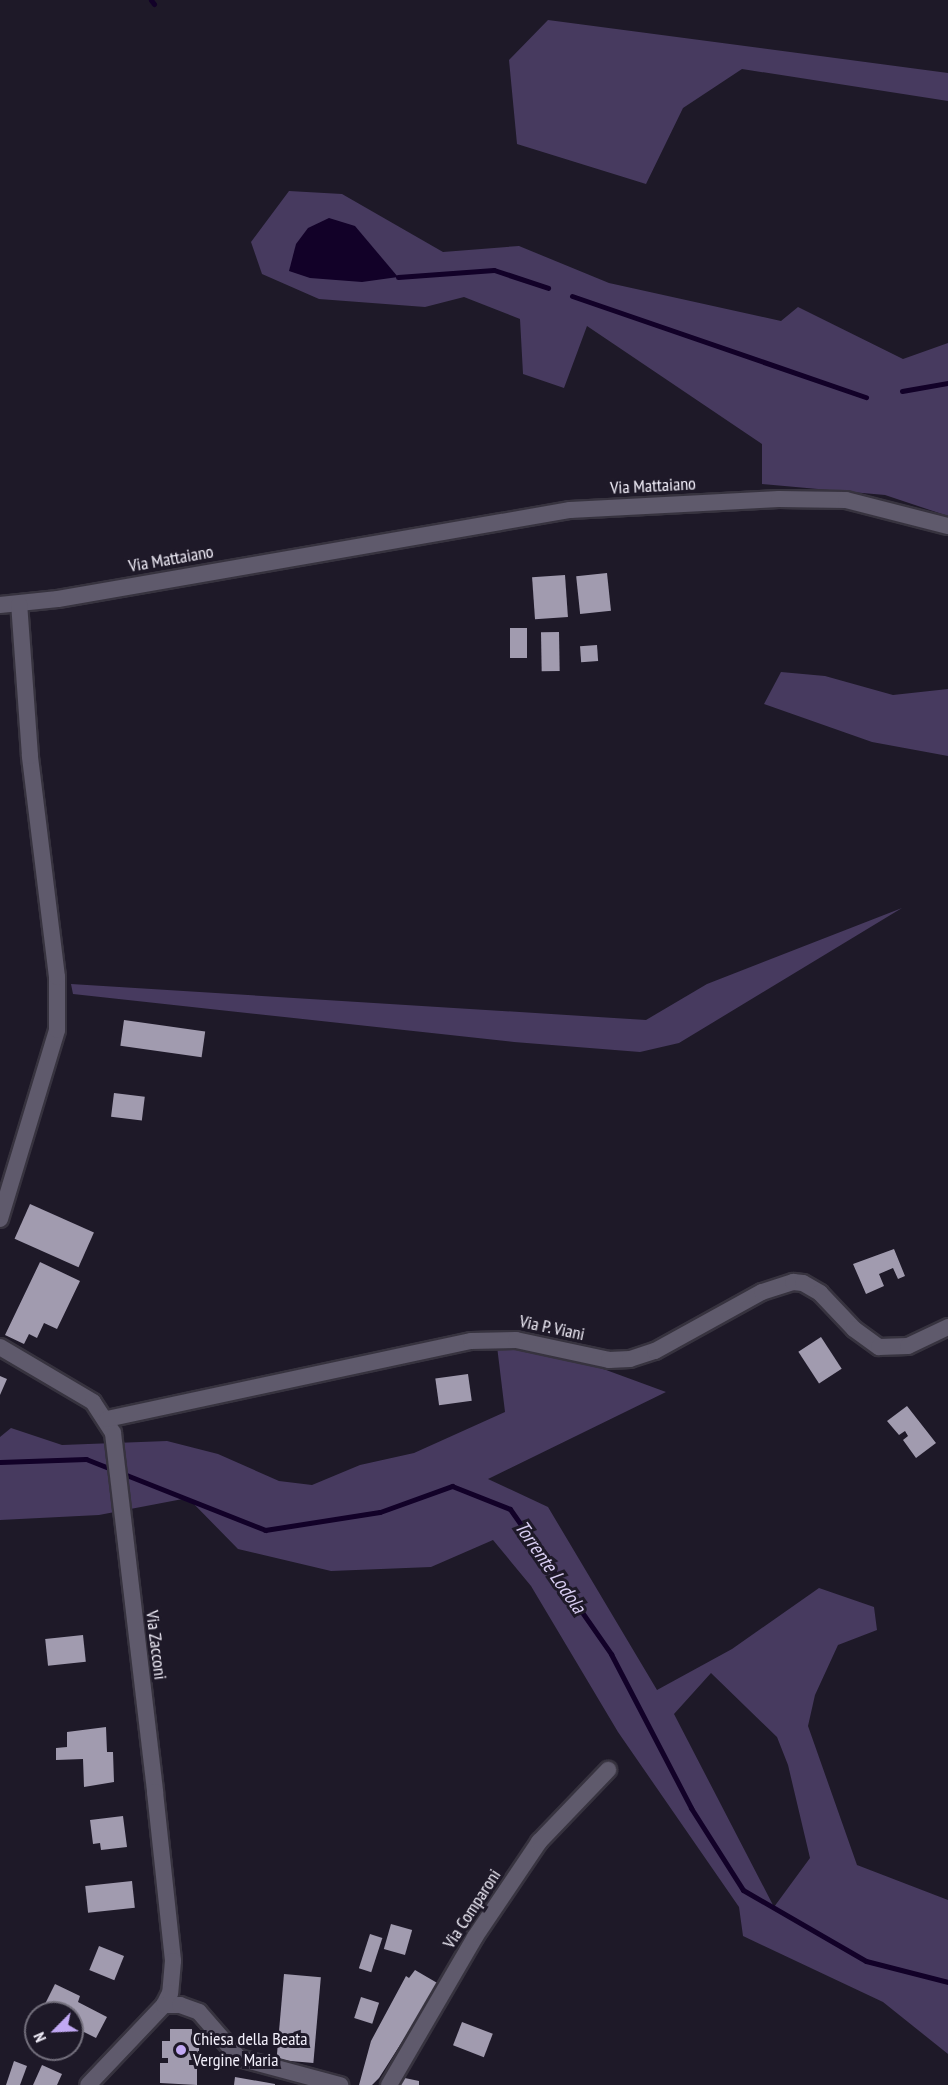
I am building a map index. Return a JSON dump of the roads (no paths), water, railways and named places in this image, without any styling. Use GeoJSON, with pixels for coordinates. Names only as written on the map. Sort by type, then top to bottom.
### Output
{"type":"FeatureCollection","features":[{"type":"Feature","properties":{"kind":"street","name":"Via Mattaiano"},"geometry":{"type":"LineString","coordinates":[[0,605],[18,604],[570,510],[779,499],[846,500],[948,526]]}},
{"type":"Feature","properties":{"kind":"street"},"geometry":{"type":"LineString","coordinates":[[0,1219],[57,1030],[57,976],[30,756],[18,604]]}},
{"type":"Feature","properties":{"kind":"street","name":"Via P. Viani"},"geometry":{"type":"LineString","coordinates":[[110,1426],[471,1341],[516,1340],[609,1360],[630,1359],[655,1351],[762,1292],[793,1282],[803,1283],[820,1293],[854,1329],[879,1347],[908,1346],[948,1327]]}},
{"type":"Feature","properties":{"kind":"street"},"geometry":{"type":"LineString","coordinates":[[0,1347],[77,1391],[110,1426]]}},
{"type":"Feature","properties":{"kind":"street","name":"Via Zacconi"},"geometry":{"type":"LineString","coordinates":[[110,1426],[173,1961],[170,1993],[164,2005]]}},
{"type":"Feature","properties":{"kind":"street","name":"Via Comparoni"},"geometry":{"type":"LineString","coordinates":[[389,2085],[475,1938],[539,1842],[608,1770]]}},
{"type":"Feature","properties":{"kind":"street"},"geometry":{"type":"LineString","coordinates":[[88,2085],[164,2005],[180,2006],[199,2012],[239,2058],[340,2085]]}},
{"type":"Feature","properties":{"kind":"waterway"},"geometry":{"type":"LineString","coordinates":[[151,0],[154,4]]}},
{"type":"Feature","properties":{"kind":"waterway"},"geometry":{"type":"LineString","coordinates":[[398,277],[494,270],[548,288]]}},
{"type":"Feature","properties":{"kind":"waterway"},"geometry":{"type":"LineString","coordinates":[[572,296],[866,397]]}},
{"type":"Feature","properties":{"kind":"waterway"},"geometry":{"type":"LineString","coordinates":[[902,391],[948,383]]}},
{"type":"Feature","properties":{"kind":"waterway","name":"Torrente Lodola"},"geometry":{"type":"LineString","coordinates":[[0,1462],[86,1459],[265,1530],[380,1512],[452,1486],[510,1509],[611,1654],[691,1808],[743,1890],[866,1961],[948,1982]]}},
{"type":"Feature","properties":{"kind":"place","name":"Chiesa della Beata Vergine Maria"},"geometry":{"type":"Point","coordinates":[181,2050]}}]}
